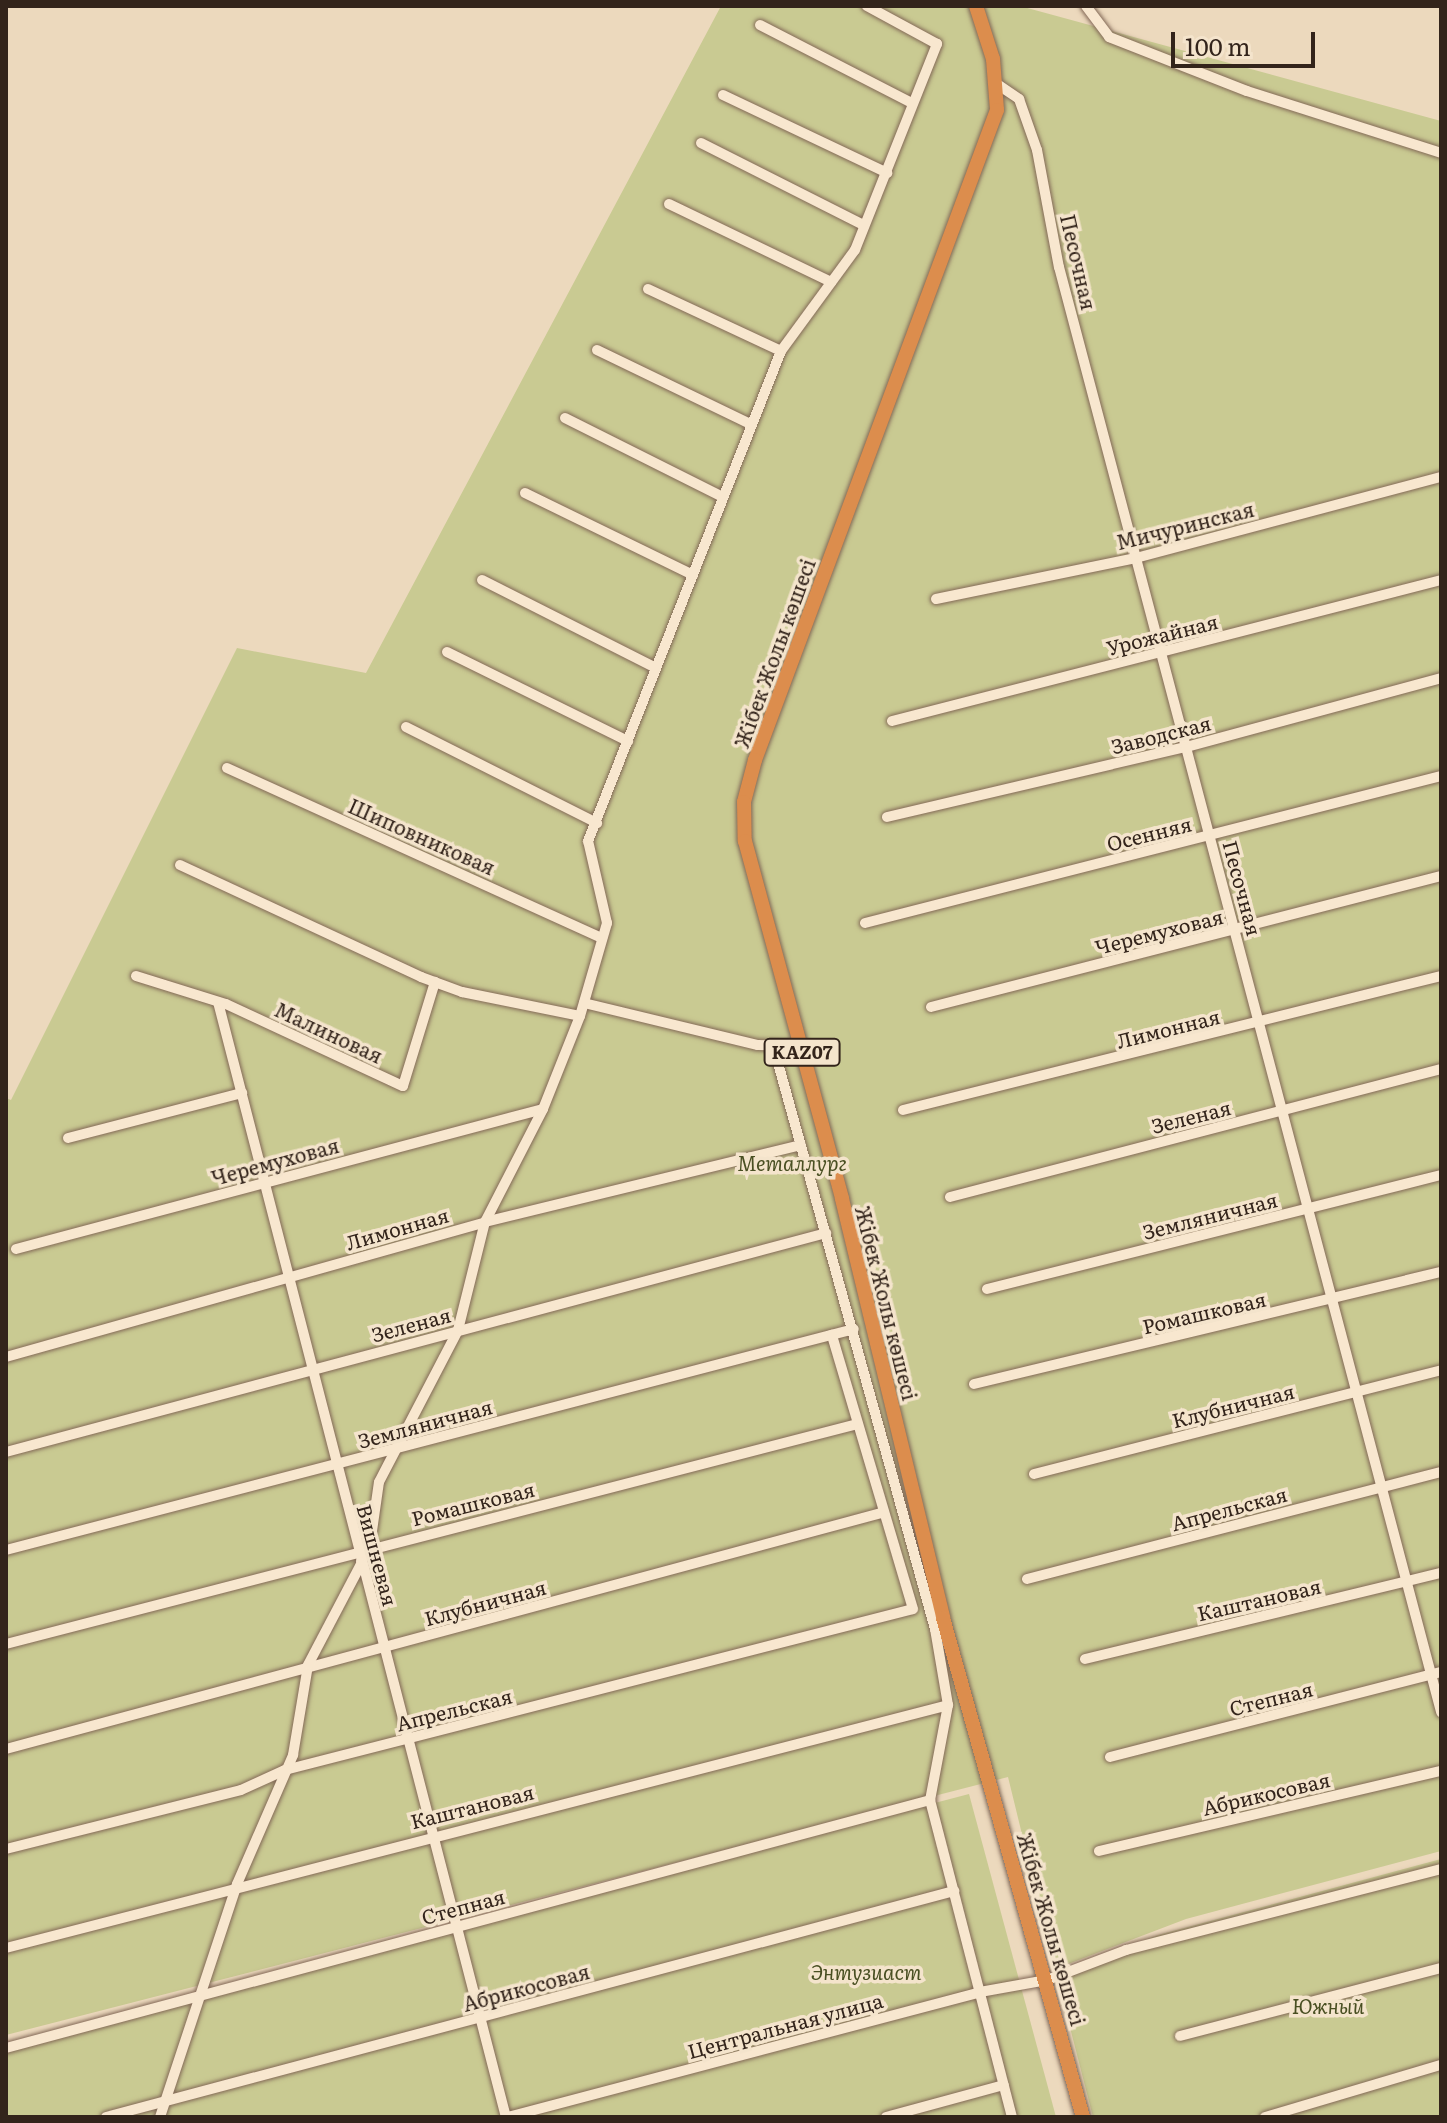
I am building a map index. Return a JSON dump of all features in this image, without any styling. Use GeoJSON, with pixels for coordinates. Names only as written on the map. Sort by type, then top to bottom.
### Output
{"type":"FeatureCollection","features":[{"type":"Feature","properties":{"kind":"highway","name":"Жібек Жолы көшесі"},"geometry":{"type":"LineString","coordinates":[[976,6],[997,84],[997,110],[761,745],[744,802],[748,855],[801,1046],[943,1618],[1083,2117]]}},
{"type":"Feature","properties":{"kind":"street"},"geometry":{"type":"LineString","coordinates":[[160,2117],[237,1884],[293,1755],[308,1665],[361,1556],[379,1482],[458,1330],[485,1222],[543,1109],[580,1016],[607,923],[588,841],[781,351],[855,250],[937,44],[867,6]]}},
{"type":"Feature","properties":{"kind":"street"},"geometry":{"type":"LineString","coordinates":[[1086,6],[1109,37],[1247,91],[1441,153]]}},
{"type":"Feature","properties":{"kind":"street"},"geometry":{"type":"LineString","coordinates":[[760,25],[912,103]]}},
{"type":"Feature","properties":{"kind":"street","name":"Песочная"},"geometry":{"type":"LineString","coordinates":[[997,84],[1019,99],[1037,150],[1059,267],[1261,1024],[1279,1112],[1311,1209],[1382,1487],[1436,1674],[1441,1712]]}},
{"type":"Feature","properties":{"kind":"street"},"geometry":{"type":"LineString","coordinates":[[723,95],[887,173]]}},
{"type":"Feature","properties":{"kind":"street"},"geometry":{"type":"LineString","coordinates":[[701,143],[863,225]]}},
{"type":"Feature","properties":{"kind":"street"},"geometry":{"type":"LineString","coordinates":[[669,204],[831,282]]}},
{"type":"Feature","properties":{"kind":"street"},"geometry":{"type":"LineString","coordinates":[[648,289],[781,351]]}},
{"type":"Feature","properties":{"kind":"street"},"geometry":{"type":"LineString","coordinates":[[597,350],[752,425]]}},
{"type":"Feature","properties":{"kind":"street"},"geometry":{"type":"LineString","coordinates":[[565,418],[723,497]]}},
{"type":"Feature","properties":{"kind":"street","name":"Мичуринская"},"geometry":{"type":"LineString","coordinates":[[936,599],[1136,558],[1441,477]]}},
{"type":"Feature","properties":{"kind":"street"},"geometry":{"type":"LineString","coordinates":[[525,493],[693,575]]}},
{"type":"Feature","properties":{"kind":"street"},"geometry":{"type":"LineString","coordinates":[[482,580],[656,668]]}},
{"type":"Feature","properties":{"kind":"street","name":"Урожайная"},"geometry":{"type":"LineString","coordinates":[[892,721],[1441,580]]}},
{"type":"Feature","properties":{"kind":"street"},"geometry":{"type":"LineString","coordinates":[[447,652],[628,741]]}},
{"type":"Feature","properties":{"kind":"street","name":"Заводская"},"geometry":{"type":"LineString","coordinates":[[887,817],[1186,747],[1441,678]]}},
{"type":"Feature","properties":{"kind":"street"},"geometry":{"type":"LineString","coordinates":[[406,727],[597,823]]}},
{"type":"Feature","properties":{"kind":"street","name":"Шиповниковая"},"geometry":{"type":"LineString","coordinates":[[227,768],[602,938]]}},
{"type":"Feature","properties":{"kind":"street","name":"Осенняя"},"geometry":{"type":"LineString","coordinates":[[865,923],[1441,776]]}},
{"type":"Feature","properties":{"kind":"street"},"geometry":{"type":"LineString","coordinates":[[180,865],[435,982],[580,1016]]}},
{"type":"Feature","properties":{"kind":"street","name":"Черемуховая"},"geometry":{"type":"LineString","coordinates":[[931,1007],[1441,876]]}},
{"type":"Feature","properties":{"kind":"street","name":"Малиновая"},"geometry":{"type":"LineString","coordinates":[[136,976],[218,1002],[403,1086],[435,982]]}},
{"type":"Feature","properties":{"kind":"street","name":"Лимонная"},"geometry":{"type":"LineString","coordinates":[[903,1110],[1261,1024],[1441,976]]}},
{"type":"Feature","properties":{"kind":"street","name":"Вишневая"},"geometry":{"type":"LineString","coordinates":[[218,1002],[507,2117]]}},
{"type":"Feature","properties":{"kind":"street"},"geometry":{"type":"LineString","coordinates":[[584,1003],[773,1045],[801,1046]]}},
{"type":"Feature","properties":{"kind":"street"},"geometry":{"type":"LineString","coordinates":[[773,1045],[935,1629],[948,1705],[930,1800],[1012,2117]]}},
{"type":"Feature","properties":{"kind":"street","name":"Зеленая"},"geometry":{"type":"LineString","coordinates":[[950,1197],[1441,1069]]}},
{"type":"Feature","properties":{"kind":"street"},"geometry":{"type":"LineString","coordinates":[[68,1138],[242,1093]]}},
{"type":"Feature","properties":{"kind":"street","name":"Черемуховая"},"geometry":{"type":"LineString","coordinates":[[16,1249],[543,1109]]}},
{"type":"Feature","properties":{"kind":"street","name":"Лимонная"},"geometry":{"type":"LineString","coordinates":[[6,1357],[485,1222],[801,1145]]}},
{"type":"Feature","properties":{"kind":"street","name":"Земляничная"},"geometry":{"type":"LineString","coordinates":[[987,1289],[1441,1175]]}},
{"type":"Feature","properties":{"kind":"street","name":"Зеленая"},"geometry":{"type":"LineString","coordinates":[[6,1452],[311,1368],[826,1233]]}},
{"type":"Feature","properties":{"kind":"street","name":"Ромашковая"},"geometry":{"type":"LineString","coordinates":[[974,1384],[1335,1300],[1441,1272]]}},
{"type":"Feature","properties":{"kind":"street","name":"Земляничная"},"geometry":{"type":"LineString","coordinates":[[6,1550],[854,1329]]}},
{"type":"Feature","properties":{"kind":"street"},"geometry":{"type":"LineString","coordinates":[[832,1335],[881,1513]]}},
{"type":"Feature","properties":{"kind":"street","name":"Клубничная"},"geometry":{"type":"LineString","coordinates":[[1034,1474],[1441,1370]]}},
{"type":"Feature","properties":{"kind":"street","name":"Ромашковая"},"geometry":{"type":"LineString","coordinates":[[6,1644],[361,1556],[857,1424]]}},
{"type":"Feature","properties":{"kind":"street","name":"Апрельская"},"geometry":{"type":"LineString","coordinates":[[1027,1579],[1441,1472]]}},
{"type":"Feature","properties":{"kind":"street","name":"Клубничная"},"geometry":{"type":"LineString","coordinates":[[6,1749],[308,1665],[383,1648],[881,1513]]}},
{"type":"Feature","properties":{"kind":"street","name":"Апрельская"},"geometry":{"type":"LineString","coordinates":[[6,1849],[241,1790],[285,1770],[913,1609],[881,1513]]}},
{"type":"Feature","properties":{"kind":"street","name":"Каштановая"},"geometry":{"type":"LineString","coordinates":[[1085,1659],[1441,1573]]}},
{"type":"Feature","properties":{"kind":"street","name":"Степная"},"geometry":{"type":"LineString","coordinates":[[1110,1757],[1436,1674]]}},
{"type":"Feature","properties":{"kind":"street","name":"Каштановая"},"geometry":{"type":"LineString","coordinates":[[6,1948],[237,1884],[948,1705]]}},
{"type":"Feature","properties":{"kind":"street","name":"Абрикосовая"},"geometry":{"type":"LineString","coordinates":[[1099,1851],[1441,1771]]}},
{"type":"Feature","properties":{"kind":"street","name":"Степная"},"geometry":{"type":"LineString","coordinates":[[6,2048],[930,1800]]}},
{"type":"Feature","properties":{"kind":"street","name":"Центральная улица"},"geometry":{"type":"LineString","coordinates":[[507,2117],[980,1992],[1047,1980],[1126,1950],[1441,1869]]}},
{"type":"Feature","properties":{"kind":"street","name":"Абрикосовая"},"geometry":{"type":"LineString","coordinates":[[106,2117],[954,1891]]}},
{"type":"Feature","properties":{"kind":"street"},"geometry":{"type":"LineString","coordinates":[[1180,2036],[1441,1968]]}},
{"type":"Feature","properties":{"kind":"street"},"geometry":{"type":"LineString","coordinates":[[1265,2117],[1441,2065]]}},
{"type":"Feature","properties":{"kind":"street"},"geometry":{"type":"LineString","coordinates":[[886,2117],[1004,2085]]}},
{"type":"Feature","properties":{"kind":"green space","name":"Металлург"},"geometry":{"type":"Polygon","coordinates":[[[721,6],[1020,6],[1441,121],[1441,1851],[1186,1919],[1055,1969],[1008,1777],[6,2035],[6,1098],[11,1100],[237,648],[366,673],[721,6]]]}},
{"type":"Feature","properties":{"kind":"green space","name":"Энтузиаст"},"geometry":{"type":"Polygon","coordinates":[[[969,1794],[1056,2117],[6,2117],[6,2046],[969,1794]]]}},
{"type":"Feature","properties":{"kind":"green space","name":"Южный"},"geometry":{"type":"Polygon","coordinates":[[[1441,1859],[1441,2117],[1093,2117],[1056,1973],[1158,1935],[1441,1859]]]}}]}
